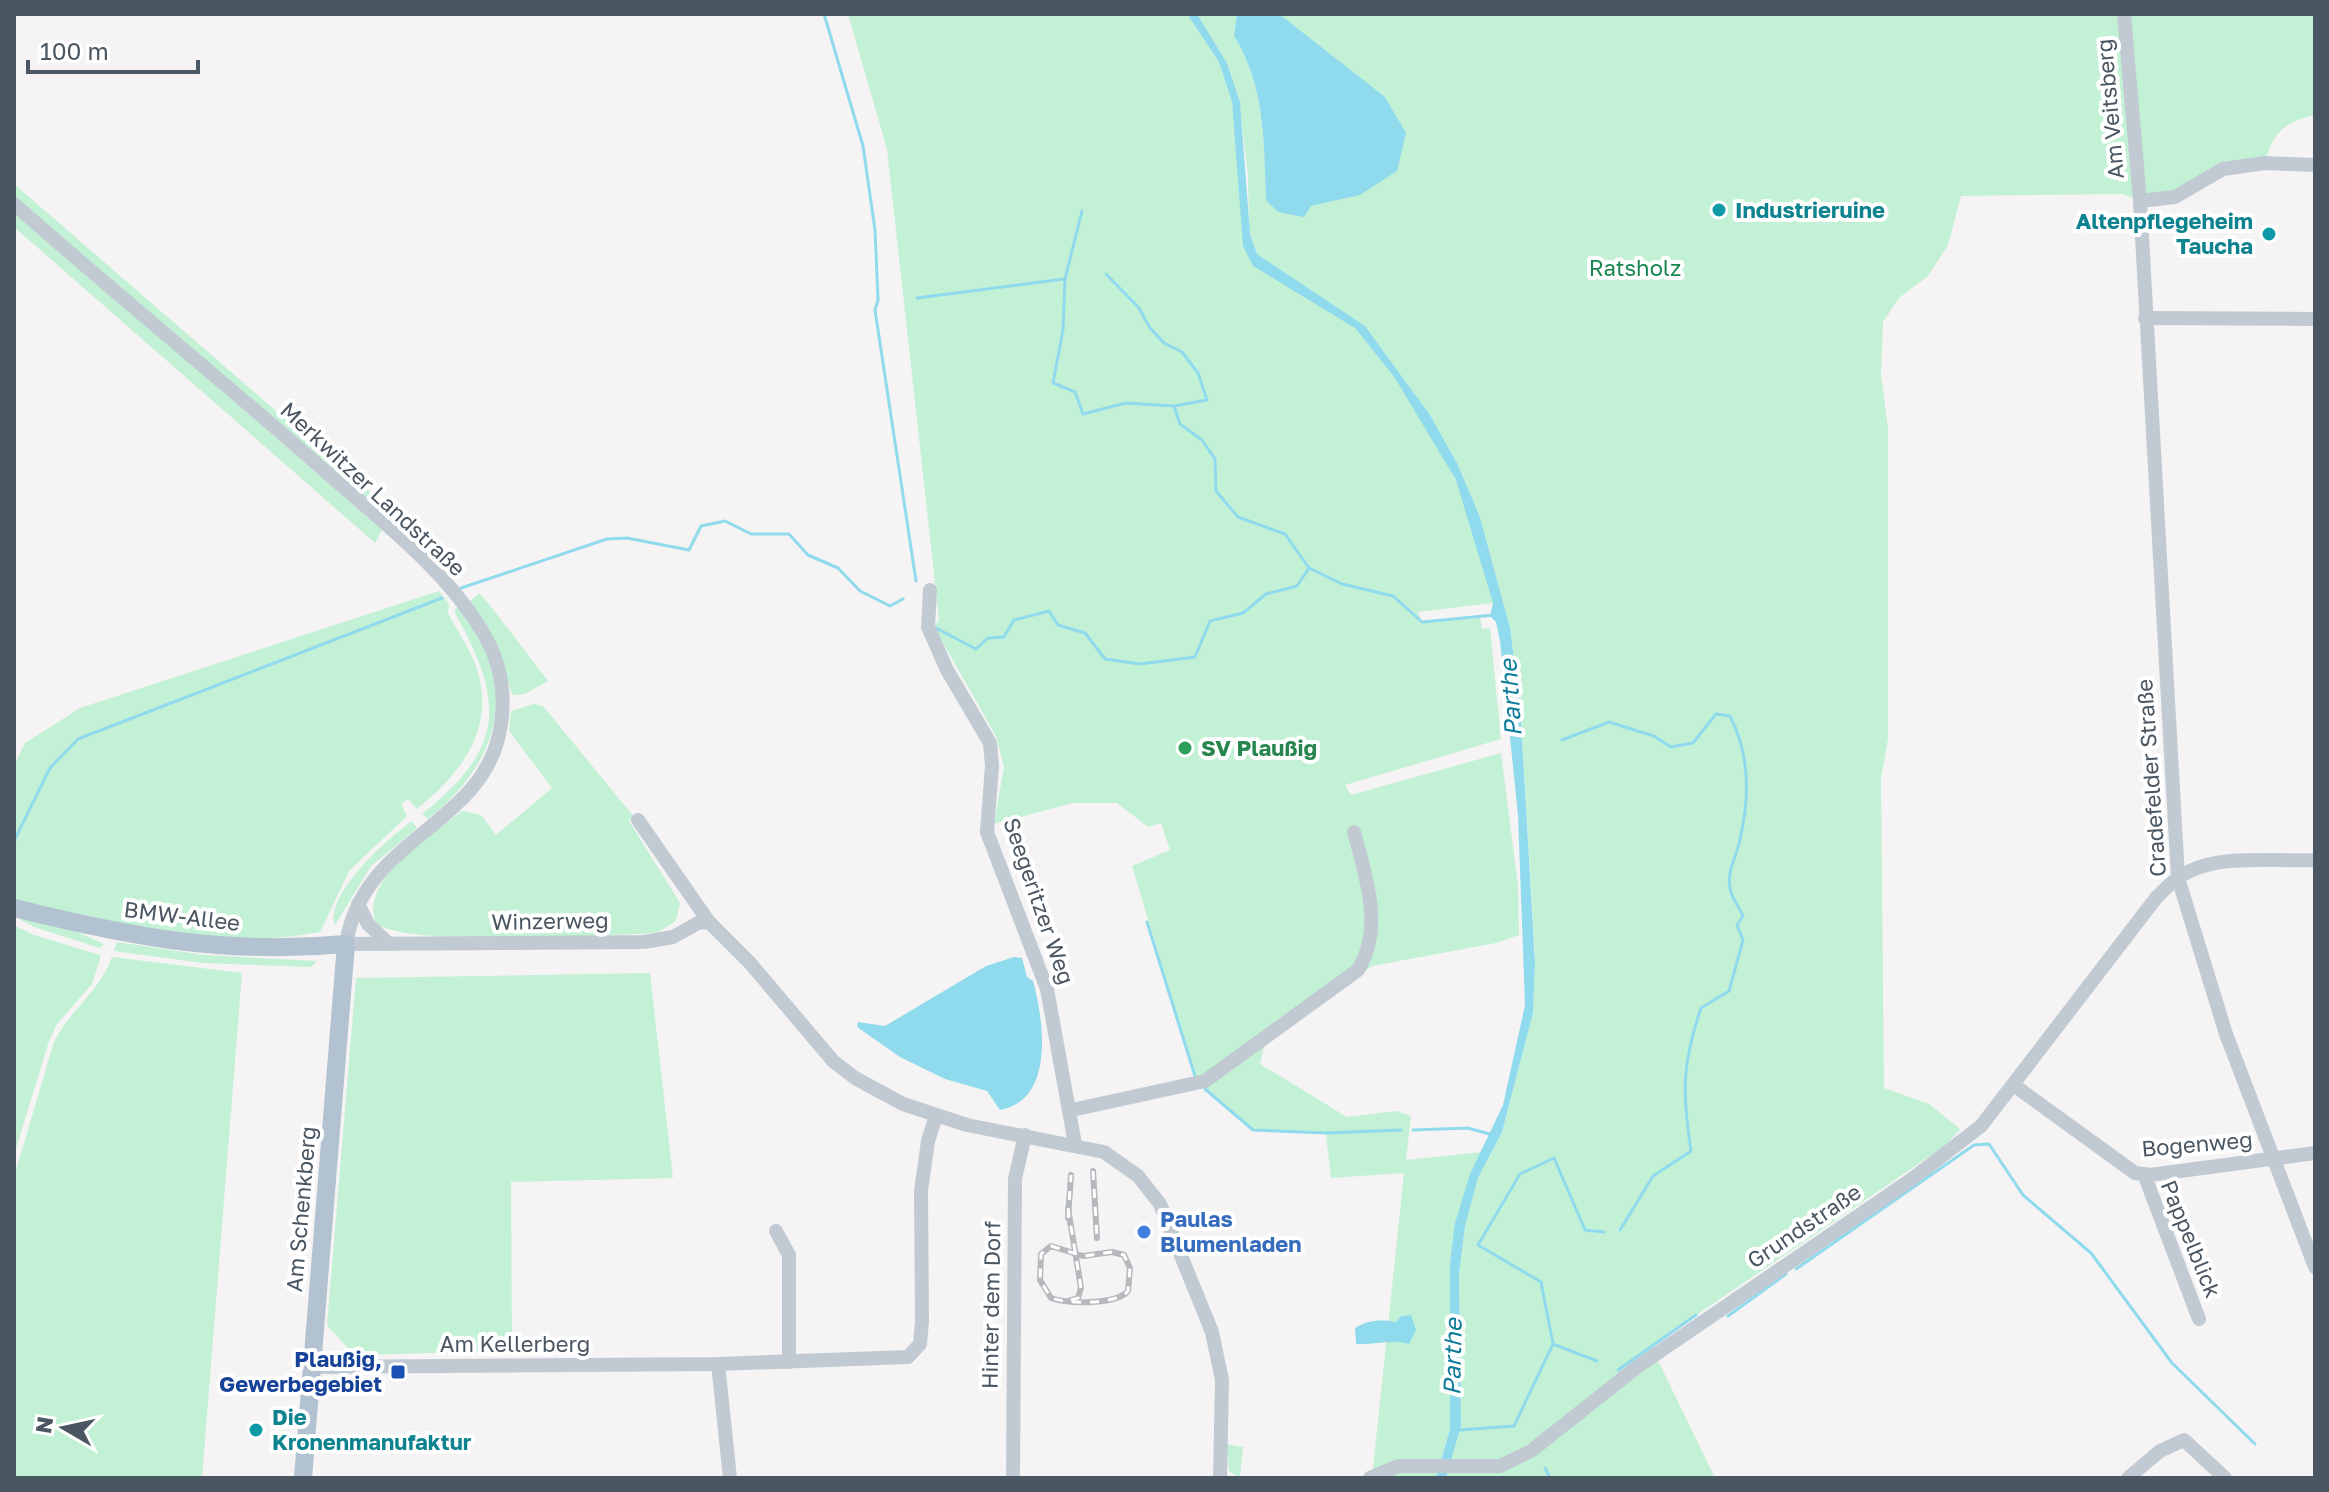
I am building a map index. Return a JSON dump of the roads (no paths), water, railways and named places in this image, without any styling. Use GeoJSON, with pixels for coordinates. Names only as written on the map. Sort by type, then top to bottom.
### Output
{"type":"FeatureCollection","features":[{"type":"Feature","properties":{"kind":"main road","name":"BMW-Allee"},"geometry":{"type":"LineString","coordinates":[[14,908],[170,942],[270,949],[346,944]]}},
{"type":"Feature","properties":{"kind":"main road","name":"Am Schenkberg"},"geometry":{"type":"LineString","coordinates":[[303,1478],[346,944]]}},
{"type":"Feature","properties":{"kind":"street","name":"Am Veitsberg"},"geometry":{"type":"LineString","coordinates":[[2124,14],[2140,201],[2147,359]]}},
{"type":"Feature","properties":{"kind":"street","name":"Am Veitsberg"},"geometry":{"type":"LineString","coordinates":[[2140,201],[2175,197],[2223,169],[2265,163],[2315,165]]}},
{"type":"Feature","properties":{"kind":"street","name":"Merkwitzer Landstraße"},"geometry":{"type":"LineString","coordinates":[[14,204],[343,487],[452,592],[482,630],[500,672],[503,702],[498,738],[487,766],[467,794],[393,856],[358,904],[346,944]]}},
{"type":"Feature","properties":{"kind":"street"},"geometry":{"type":"LineString","coordinates":[[2145,318],[2315,319]]}},
{"type":"Feature","properties":{"kind":"street","name":"Cradefelder Straße"},"geometry":{"type":"LineString","coordinates":[[2147,359],[2178,878],[2226,1034],[2315,1267]]}},
{"type":"Feature","properties":{"kind":"street","name":"Seegeritzer Weg"},"geometry":{"type":"LineString","coordinates":[[930,590],[928,627],[947,670],[990,743],[992,766],[987,832],[1047,989],[1072,1110],[1075,1144]]}},
{"type":"Feature","properties":{"kind":"street"},"geometry":{"type":"LineString","coordinates":[[638,820],[709,922],[750,963],[833,1061],[880,1092],[936,1116],[1104,1152],[1122,1162],[1160,1204],[1212,1332],[1218,1357],[1222,1380],[1220,1478]]}},
{"type":"Feature","properties":{"kind":"street"},"geometry":{"type":"LineString","coordinates":[[1072,1110],[1205,1081],[1358,970],[1367,955],[1372,914],[1354,832]]}},
{"type":"Feature","properties":{"kind":"street"},"geometry":{"type":"LineString","coordinates":[[2178,878],[2201,866],[2221,863],[2315,860]]}},
{"type":"Feature","properties":{"kind":"street","name":"Grundstraße"},"geometry":{"type":"LineString","coordinates":[[1370,1478],[1398,1466],[1500,1466],[1531,1451],[1637,1367],[1912,1179],[1981,1126],[2015,1086],[2156,898],[2178,878]]}},
{"type":"Feature","properties":{"kind":"street"},"geometry":{"type":"LineString","coordinates":[[358,904],[368,924],[388,943]]}},
{"type":"Feature","properties":{"kind":"street","name":"Winzerweg"},"geometry":{"type":"LineString","coordinates":[[346,944],[644,942],[673,937],[698,923],[709,922]]}},
{"type":"Feature","properties":{"kind":"street","name":"Bogenweg"},"geometry":{"type":"LineString","coordinates":[[2015,1086],[2122,1167],[2144,1174],[2315,1153]]}},
{"type":"Feature","properties":{"kind":"street","name":"Am Kellerberg"},"geometry":{"type":"LineString","coordinates":[[312,1367],[718,1364],[908,1357],[920,1344],[921,1191],[928,1141],[936,1116]]}},
{"type":"Feature","properties":{"kind":"street","name":"Hinter dem Dorf"},"geometry":{"type":"LineString","coordinates":[[1013,1478],[1015,1179],[1025,1135]]}},
{"type":"Feature","properties":{"kind":"street","name":"Pappelblick"},"geometry":{"type":"LineString","coordinates":[[2144,1174],[2199,1319]]}},
{"type":"Feature","properties":{"kind":"street"},"geometry":{"type":"LineString","coordinates":[[776,1231],[789,1255],[789,1362]]}},
{"type":"Feature","properties":{"kind":"street"},"geometry":{"type":"LineString","coordinates":[[718,1364],[730,1478]]}},
{"type":"Feature","properties":{"kind":"street"},"geometry":{"type":"LineString","coordinates":[[2128,1478],[2160,1451],[2184,1440],[2225,1478]]}},
{"type":"Feature","properties":{"kind":"water","name":"Parthe"},"geometry":{"type":"Polygon","coordinates":[[[1187,14],[1197,14],[1227,63],[1240,102],[1250,234],[1257,254],[1365,326],[1430,415],[1457,463],[1480,517],[1510,628],[1520,704],[1535,962],[1533,1013],[1502,1132],[1478,1178],[1465,1226],[1459,1274],[1461,1426],[1446,1478],[1436,1478],[1450,1429],[1450,1263],[1455,1223],[1470,1174],[1503,1105],[1525,1005],[1518,815],[1500,641],[1496,622],[1490,616],[1493,603],[1456,480],[1395,378],[1355,328],[1253,266],[1243,246],[1232,102],[1219,62],[1187,14]]]}},
{"type":"Feature","properties":{"kind":"water"},"geometry":{"type":"Polygon","coordinates":[[[1237,14],[1279,14],[1385,97],[1406,133],[1397,171],[1360,195],[1311,206],[1304,217],[1278,212],[1266,200],[1261,115],[1252,74],[1234,36],[1237,14]]]}},
{"type":"Feature","properties":{"kind":"water"},"geometry":{"type":"Polygon","coordinates":[[[1014,957],[1022,958],[1027,977],[1033,981],[1042,1037],[1038,1075],[1030,1091],[1018,1103],[1000,1110],[987,1091],[945,1079],[900,1057],[857,1027],[858,1022],[885,1026],[986,966],[1014,957]]]}},
{"type":"Feature","properties":{"kind":"water"},"geometry":{"type":"Polygon","coordinates":[[[1411,1315],[1416,1330],[1409,1344],[1356,1344],[1355,1328],[1360,1325],[1375,1321],[1396,1322],[1401,1316],[1411,1315]]]}},
{"type":"Feature","properties":{"kind":"waterway"},"geometry":{"type":"LineString","coordinates":[[824,14],[863,146],[875,230],[878,300],[875,310],[916,581]]}},
{"type":"Feature","properties":{"kind":"waterway"},"geometry":{"type":"LineString","coordinates":[[1082,211],[1065,279],[1063,330],[1053,383],[1075,392],[1083,414],[1126,403],[1174,406],[1180,424],[1202,440],[1215,459],[1216,491],[1238,517],[1285,534],[1309,568]]}},
{"type":"Feature","properties":{"kind":"waterway"},"geometry":{"type":"LineString","coordinates":[[1106,274],[1139,308],[1150,328],[1164,343],[1182,352],[1198,373],[1207,400],[1174,406]]}},
{"type":"Feature","properties":{"kind":"waterway"},"geometry":{"type":"LineString","coordinates":[[917,298],[1064,279]]}},
{"type":"Feature","properties":{"kind":"waterway"},"geometry":{"type":"LineString","coordinates":[[461,588],[607,539],[627,538],[689,550],[701,526],[725,521],[751,534],[789,534],[808,555],[838,568],[860,591],[890,606],[903,599]]}},
{"type":"Feature","properties":{"kind":"waterway"},"geometry":{"type":"LineString","coordinates":[[934,627],[976,649],[988,638],[1004,637],[1014,620],[1049,611],[1058,625],[1085,633],[1105,659],[1140,664],[1195,657],[1210,621],[1243,613],[1266,594],[1297,586],[1309,568],[1342,584],[1393,596],[1422,622],[1494,615]]}},
{"type":"Feature","properties":{"kind":"waterway"},"geometry":{"type":"LineString","coordinates":[[14,841],[50,768],[78,739],[442,598]]}},
{"type":"Feature","properties":{"kind":"waterway"},"geometry":{"type":"LineString","coordinates":[[1562,740],[1609,722],[1654,736],[1671,747],[1693,743],[1716,714],[1730,716],[1745,761],[1745,808],[1729,881],[1732,895],[1743,916],[1737,925],[1743,940],[1729,991],[1701,1008],[1690,1046],[1685,1095],[1691,1151],[1653,1176],[1620,1230]]}},
{"type":"Feature","properties":{"kind":"waterway"},"geometry":{"type":"LineString","coordinates":[[1147,922],[1195,1076]]}},
{"type":"Feature","properties":{"kind":"waterway"},"geometry":{"type":"LineString","coordinates":[[1205,1089],[1253,1130],[1326,1133],[1401,1130]]}},
{"type":"Feature","properties":{"kind":"waterway"},"geometry":{"type":"LineString","coordinates":[[1413,1130],[1468,1128],[1493,1135]]}},
{"type":"Feature","properties":{"kind":"waterway"},"geometry":{"type":"LineString","coordinates":[[1796,1269],[1974,1145],[1989,1144],[2023,1195],[2091,1253],[2172,1363],[2255,1444]]}},
{"type":"Feature","properties":{"kind":"waterway"},"geometry":{"type":"LineString","coordinates":[[1459,1430],[1514,1426],[1553,1344],[1541,1282],[1478,1245],[1520,1174],[1554,1158],[1585,1230],[1604,1232]]}},
{"type":"Feature","properties":{"kind":"waterway"},"geometry":{"type":"LineString","coordinates":[[1728,1316],[1786,1274]]}},
{"type":"Feature","properties":{"kind":"waterway"},"geometry":{"type":"LineString","coordinates":[[1618,1370],[1696,1315]]}},
{"type":"Feature","properties":{"kind":"waterway"},"geometry":{"type":"LineString","coordinates":[[1553,1344],[1597,1361]]}},
{"type":"Feature","properties":{"kind":"waterway"},"geometry":{"type":"LineString","coordinates":[[1545,1468],[1550,1478]]}},
{"type":"Feature","properties":{"kind":"railway"},"geometry":{"type":"LineString","coordinates":[[1093,1171],[1097,1238]]}},
{"type":"Feature","properties":{"kind":"railway"},"geometry":{"type":"LineString","coordinates":[[1068,1218],[1071,1175]]}},
{"type":"Feature","properties":{"kind":"railway"},"geometry":{"type":"LineString","coordinates":[[1068,1208],[1081,1288],[1078,1298],[1068,1301]]}},
{"type":"Feature","properties":{"kind":"railway"},"geometry":{"type":"LineString","coordinates":[[1051,1246],[1083,1256],[1112,1252],[1124,1255],[1130,1268],[1128,1291],[1113,1299],[1091,1302],[1051,1298],[1040,1280],[1041,1254],[1051,1246]]}},
{"type":"Feature","properties":{"kind":"place","name":"Industrieruine"},"geometry":{"type":"Point","coordinates":[1719,210]}},
{"type":"Feature","properties":{"kind":"place","name":"Altenpflegeheim Taucha"},"geometry":{"type":"Point","coordinates":[2269,234]}},
{"type":"Feature","properties":{"kind":"place","name":"SV Plaußig"},"geometry":{"type":"Point","coordinates":[1185,748]}},
{"type":"Feature","properties":{"kind":"place","name":"Paulas Blumenladen"},"geometry":{"type":"Point","coordinates":[1144,1232]}},
{"type":"Feature","properties":{"kind":"place","name":"Plaußig, Gewerbegebiet"},"geometry":{"type":"Point","coordinates":[398,1372]}},
{"type":"Feature","properties":{"kind":"place","name":"Die Kronenmanufaktur"},"geometry":{"type":"Point","coordinates":[256,1430]}},
{"type":"Feature","properties":{"kind":"park label","name":"Ratsholz"},"geometry":{"type":"Point","coordinates":[1635,268]}}]}
